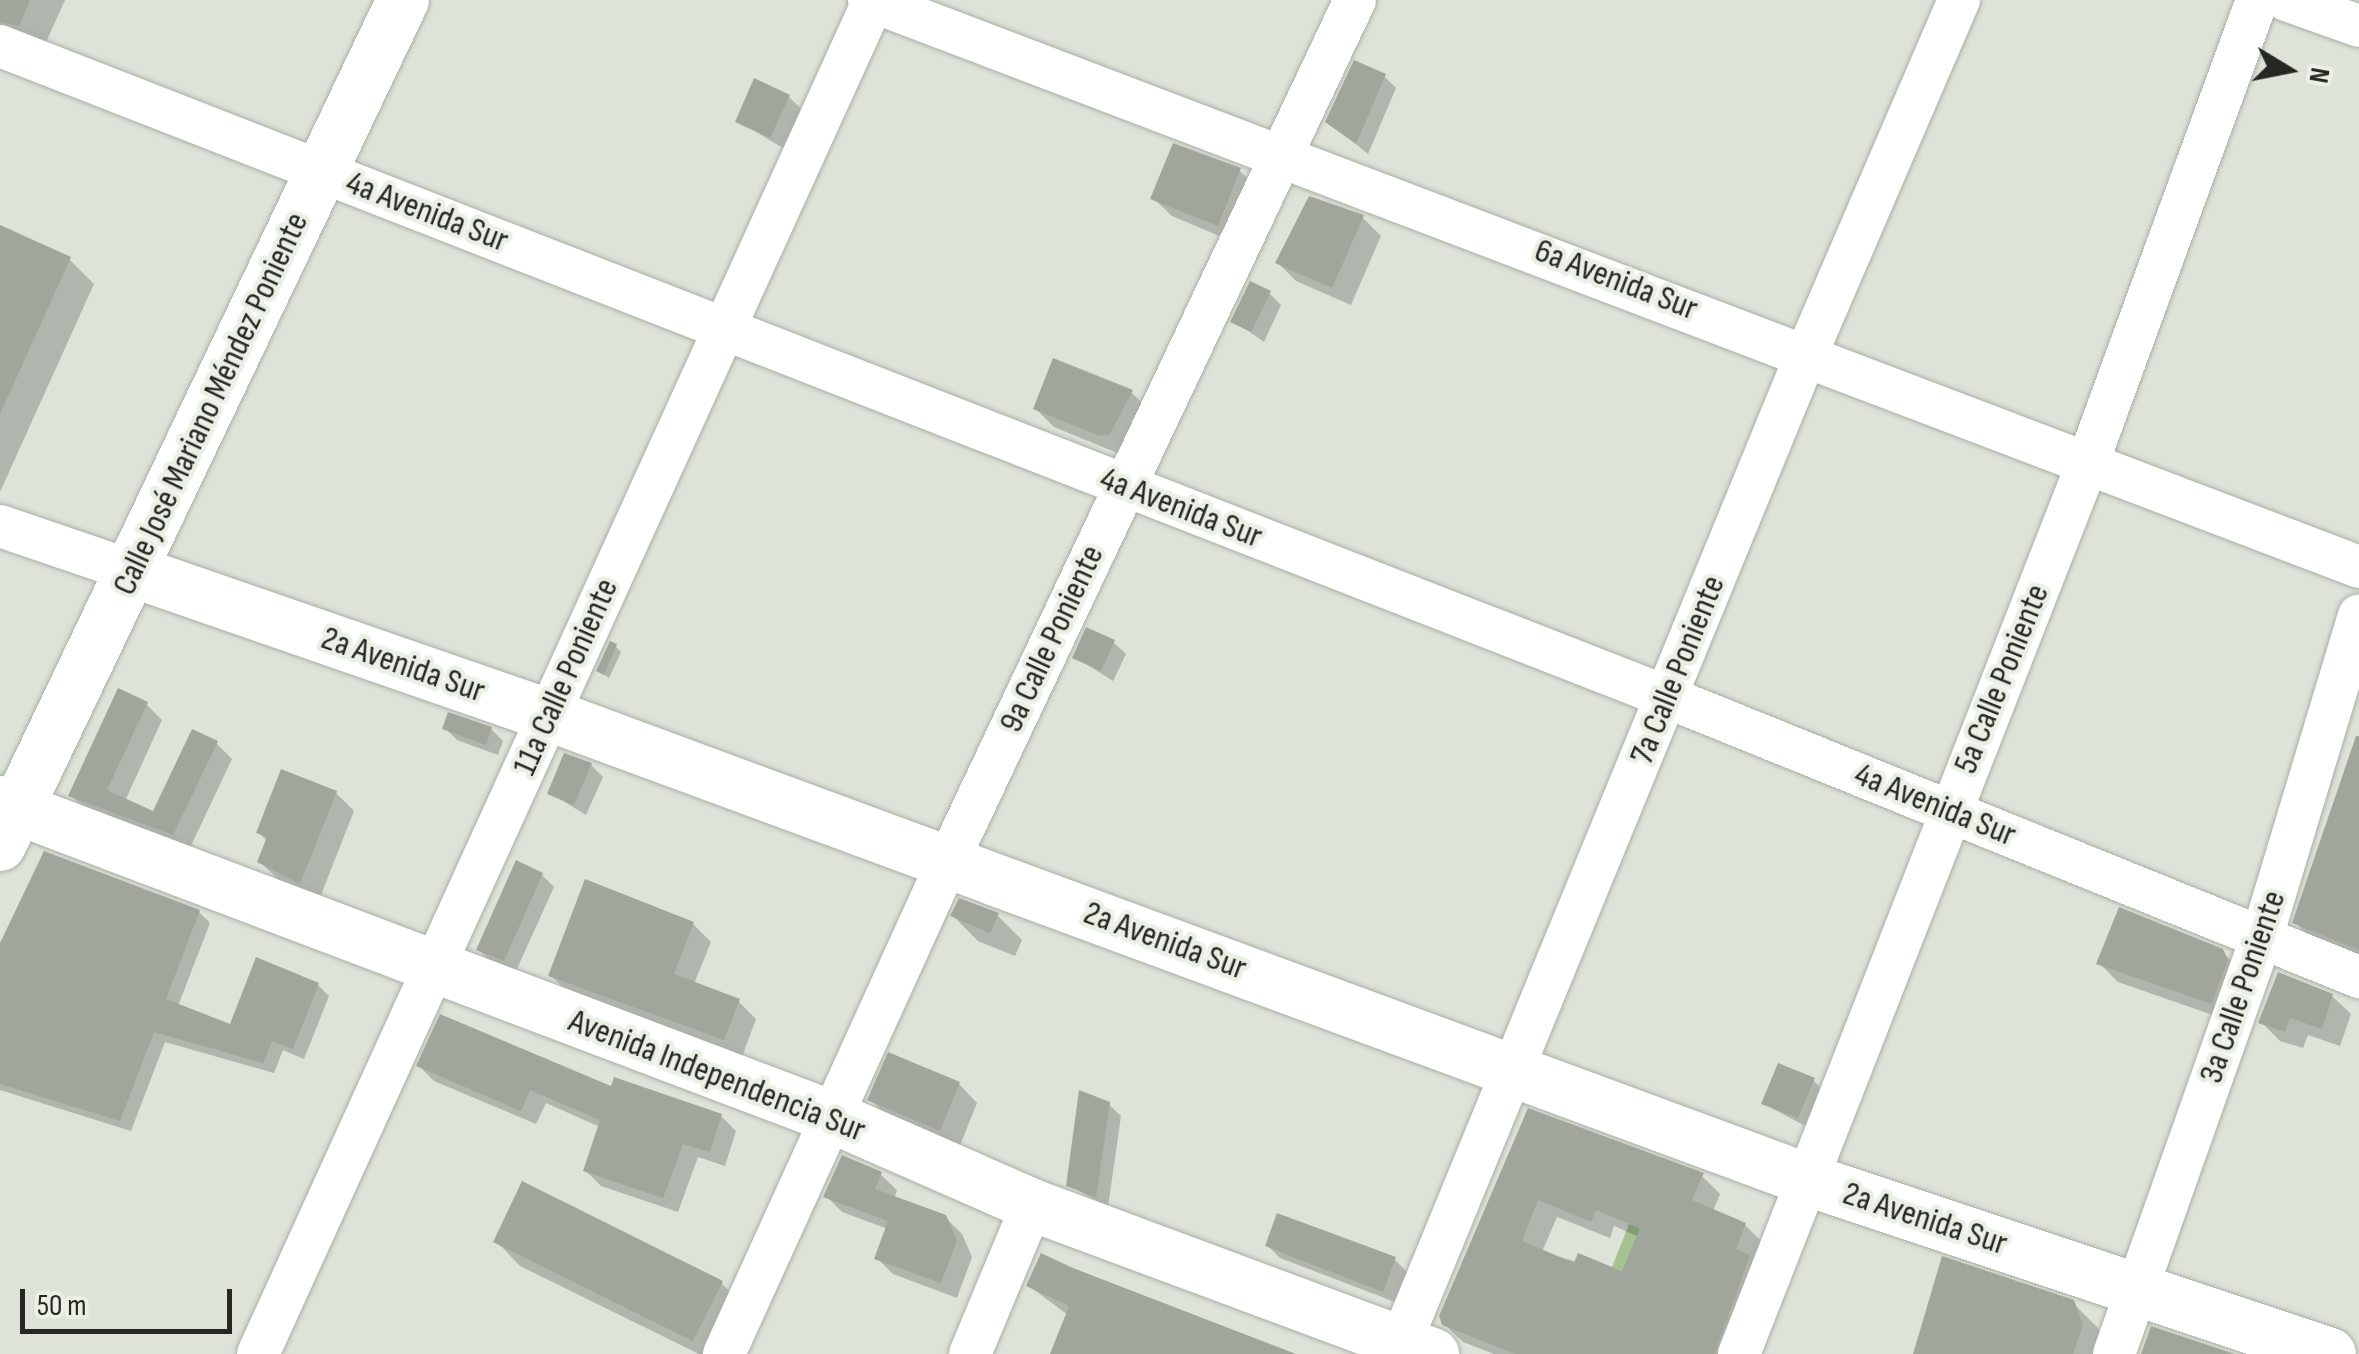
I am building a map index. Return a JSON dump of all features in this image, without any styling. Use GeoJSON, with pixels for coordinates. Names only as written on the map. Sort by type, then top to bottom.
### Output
{"type":"FeatureCollection","features":[{"type":"Feature","properties":{"kind":"main road","name":"Calle José Mariano Méndez Poniente"},"geometry":{"type":"LineString","coordinates":[[6,819],[132,571],[403,0]]}},
{"type":"Feature","properties":{"kind":"main road","name":"2a Avenida Sur"},"geometry":{"type":"LineString","coordinates":[[132,571],[548,715],[1811,1180],[2330,1354]]}},
{"type":"Feature","properties":{"kind":"main road","name":"Avenida Independencia Sur"},"geometry":{"type":"LineString","coordinates":[[6,819],[435,970],[832,1117],[1032,1205],[1410,1350]]}},
{"type":"Feature","properties":{"kind":"street","name":"6a Avenida Sur"},"geometry":{"type":"LineString","coordinates":[[872,0],[1282,153],[2359,567]]}},
{"type":"Feature","properties":{"kind":"street","name":"11a Calle Poniente"},"geometry":{"type":"LineString","coordinates":[[258,1354],[872,0]]}},
{"type":"Feature","properties":{"kind":"street","name":"9a Calle Poniente"},"geometry":{"type":"LineString","coordinates":[[724,1354],[948,861],[1355,0]]}},
{"type":"Feature","properties":{"kind":"street","name":"7a Calle Poniente"},"geometry":{"type":"LineString","coordinates":[[1410,1350],[1516,1071],[1806,353],[1959,0]]}},
{"type":"Feature","properties":{"kind":"street","name":"5a Calle Poniente"},"geometry":{"type":"LineString","coordinates":[[1738,1354],[1811,1180],[1950,810],[2088,462],[2258,0]]}},
{"type":"Feature","properties":{"kind":"street"},"geometry":{"type":"LineString","coordinates":[[2286,0],[2359,26]]}},
{"type":"Feature","properties":{"kind":"street","name":"4a Avenida Sur"},"geometry":{"type":"LineString","coordinates":[[0,46],[1667,696],[2359,977]]}},
{"type":"Feature","properties":{"kind":"street","name":"2a Avenida Sur"},"geometry":{"type":"LineString","coordinates":[[0,526],[132,571]]}},
{"type":"Feature","properties":{"kind":"street","name":"3a Calle Poniente"},"geometry":{"type":"LineString","coordinates":[[2114,1354],[2261,940],[2359,615]]}},
{"type":"Feature","properties":{"kind":"street"},"geometry":{"type":"LineString","coordinates":[[970,1354],[1032,1205]]}},
{"type":"Feature","properties":{"kind":"green space"},"geometry":{"type":"Polygon","coordinates":[[[1629,1224],[1640,1228],[1637,1277],[1612,1267],[1629,1224]]]}},
{"type":"Feature","properties":{"kind":"building"},"geometry":{"type":"Polygon","coordinates":[[[0,0],[30,0],[19,26],[0,22],[0,0]]]}},
{"type":"Feature","properties":{"kind":"building"},"geometry":{"type":"Polygon","coordinates":[[[1354,60],[1386,74],[1356,144],[1325,122],[1354,60]]]}},
{"type":"Feature","properties":{"kind":"building"},"geometry":{"type":"Polygon","coordinates":[[[754,78],[790,95],[770,138],[735,122],[754,78]]]}},
{"type":"Feature","properties":{"kind":"building"},"geometry":{"type":"Polygon","coordinates":[[[1173,143],[1241,168],[1218,226],[1150,199],[1173,143]]]}},
{"type":"Feature","properties":{"kind":"building"},"geometry":{"type":"Polygon","coordinates":[[[1309,196],[1364,215],[1332,288],[1275,263],[1309,196]]]}},
{"type":"Feature","properties":{"kind":"building"},"geometry":{"type":"Polygon","coordinates":[[[0,225],[71,257],[0,414],[0,225]]]}},
{"type":"Feature","properties":{"kind":"building"},"geometry":{"type":"Polygon","coordinates":[[[1250,281],[1271,291],[1251,332],[1230,322],[1250,281]]]}},
{"type":"Feature","properties":{"kind":"building"},"geometry":{"type":"Polygon","coordinates":[[[1053,358],[1133,390],[1110,434],[1100,436],[1033,409],[1053,358]]]}},
{"type":"Feature","properties":{"kind":"building"},"geometry":{"type":"Polygon","coordinates":[[[1086,627],[1115,640],[1101,671],[1072,658],[1086,627]]]}},
{"type":"Feature","properties":{"kind":"building"},"geometry":{"type":"Polygon","coordinates":[[[610,641],[617,644],[604,675],[596,671],[610,641]]]}},
{"type":"Feature","properties":{"kind":"building"},"geometry":{"type":"Polygon","coordinates":[[[118,688],[148,702],[107,790],[153,811],[192,729],[218,741],[173,835],[68,796],[118,688]]]}},
{"type":"Feature","properties":{"kind":"building"},"geometry":{"type":"Polygon","coordinates":[[[448,712],[492,727],[486,745],[442,729],[448,712]]]}},
{"type":"Feature","properties":{"kind":"building"},"geometry":{"type":"Polygon","coordinates":[[[2359,736],[2359,950],[2292,923],[2359,736]]]}},
{"type":"Feature","properties":{"kind":"building"},"geometry":{"type":"Polygon","coordinates":[[[564,753],[592,763],[574,805],[547,794],[564,753]]]}},
{"type":"Feature","properties":{"kind":"building"},"geometry":{"type":"Polygon","coordinates":[[[281,769],[337,791],[300,884],[257,862],[267,837],[256,833],[281,769]]]}},
{"type":"Feature","properties":{"kind":"building"},"geometry":{"type":"Polygon","coordinates":[[[44,851],[200,910],[166,999],[230,1024],[256,957],[319,983],[293,1049],[272,1041],[263,1063],[154,1032],[120,1121],[0,1084],[0,943],[44,851]]]}},
{"type":"Feature","properties":{"kind":"building"},"geometry":{"type":"Polygon","coordinates":[[[516,860],[543,873],[504,961],[476,950],[516,860]]]}},
{"type":"Feature","properties":{"kind":"building"},"geometry":{"type":"Polygon","coordinates":[[[585,879],[694,922],[674,974],[740,999],[724,1040],[548,976],[585,879]]]}},
{"type":"Feature","properties":{"kind":"building"},"geometry":{"type":"Polygon","coordinates":[[[959,898],[999,913],[990,933],[950,916],[959,898]]]}},
{"type":"Feature","properties":{"kind":"building"},"geometry":{"type":"Polygon","coordinates":[[[2119,907],[2223,949],[2228,960],[2212,1004],[2096,964],[2119,907]]]}},
{"type":"Feature","properties":{"kind":"building"},"geometry":{"type":"Polygon","coordinates":[[[2278,972],[2333,994],[2322,1029],[2290,1018],[2285,1032],[2258,1023],[2278,972]]]}},
{"type":"Feature","properties":{"kind":"building"},"geometry":{"type":"Polygon","coordinates":[[[440,1014],[611,1086],[614,1077],[722,1114],[710,1152],[683,1144],[663,1198],[583,1171],[600,1120],[530,1090],[521,1111],[416,1066],[440,1014]]]}},
{"type":"Feature","properties":{"kind":"building"},"geometry":{"type":"Polygon","coordinates":[[[888,1052],[960,1082],[940,1131],[867,1100],[888,1052]]]}},
{"type":"Feature","properties":{"kind":"building"},"geometry":{"type":"Polygon","coordinates":[[[1778,1063],[1815,1078],[1798,1118],[1761,1104],[1778,1063]]]}},
{"type":"Feature","properties":{"kind":"building"},"geometry":{"type":"Polygon","coordinates":[[[1079,1090],[1110,1102],[1096,1197],[1066,1186],[1079,1090]]]}},
{"type":"Feature","properties":{"kind":"building"},"geometry":{"type":"Polygon","coordinates":[[[1528,1108],[1704,1173],[1692,1200],[1746,1223],[1736,1249],[1750,1255],[1715,1354],[1515,1354],[1442,1325],[1439,1316],[1528,1108]],[[1538,1200],[1522,1241],[1574,1263],[1578,1253],[1622,1271],[1640,1228],[1596,1210],[1591,1222],[1538,1200]]]}},
{"type":"Feature","properties":{"kind":"building"},"geometry":{"type":"Polygon","coordinates":[[[842,1155],[882,1172],[875,1189],[946,1215],[957,1240],[941,1283],[874,1259],[888,1221],[823,1197],[842,1155]]]}},
{"type":"Feature","properties":{"kind":"building"},"geometry":{"type":"Polygon","coordinates":[[[522,1181],[723,1281],[693,1341],[493,1242],[522,1181]]]}},
{"type":"Feature","properties":{"kind":"building"},"geometry":{"type":"Polygon","coordinates":[[[1277,1213],[1396,1257],[1383,1292],[1265,1246],[1277,1213]]]}},
{"type":"Feature","properties":{"kind":"building"},"geometry":{"type":"Polygon","coordinates":[[[1041,1253],[1296,1354],[1050,1354],[1069,1306],[1026,1286],[1041,1253]]]}},
{"type":"Feature","properties":{"kind":"building"},"geometry":{"type":"Polygon","coordinates":[[[1942,1256],[2074,1300],[2083,1325],[2073,1354],[1913,1354],[1942,1256]]]}},
{"type":"Feature","properties":{"kind":"building"},"geometry":{"type":"Polygon","coordinates":[[[2151,1326],[2235,1354],[2141,1354],[2151,1326]]]}}]}
